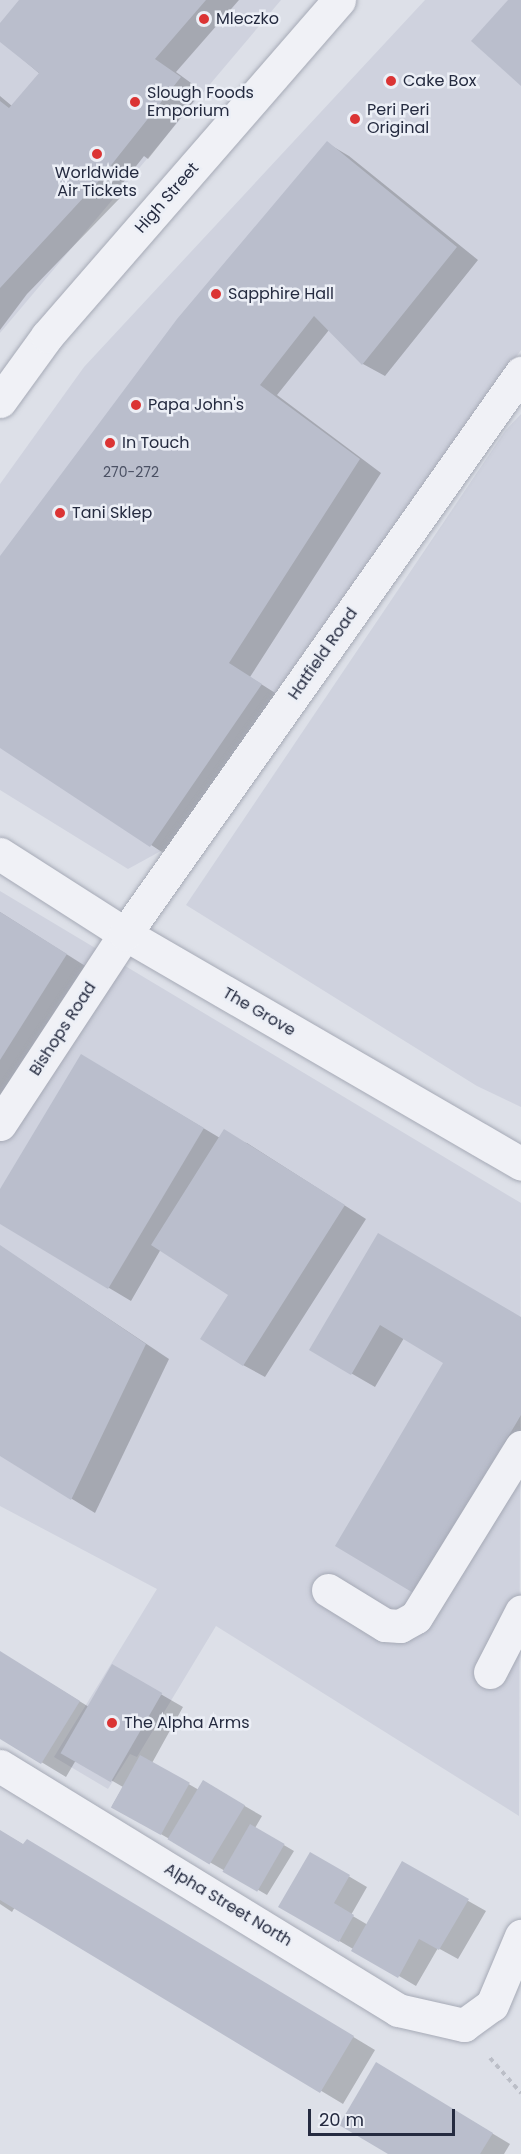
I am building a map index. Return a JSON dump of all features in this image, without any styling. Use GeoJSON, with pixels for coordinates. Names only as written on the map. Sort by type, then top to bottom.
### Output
{"type":"FeatureCollection","features":[{"type":"Feature","properties":{"kind":"street","name":"High Street"},"geometry":{"type":"LineString","coordinates":[[0,401],[47,336],[339,0]]}},
{"type":"Feature","properties":{"kind":"street","name":"Hatfield Road"},"geometry":{"type":"LineString","coordinates":[[125,934],[521,373]]}},
{"type":"Feature","properties":{"kind":"street","name":"The Grove"},"geometry":{"type":"LineString","coordinates":[[0,854],[125,934],[517,1152]]}},
{"type":"Feature","properties":{"kind":"street","name":"Bishops Road"},"geometry":{"type":"LineString","coordinates":[[0,1124],[125,934]]}},
{"type":"Feature","properties":{"kind":"street"},"geometry":{"type":"LineString","coordinates":[[328,1590],[385,1625],[400,1626],[416,1617],[521,1447]]}},
{"type":"Feature","properties":{"kind":"street"},"geometry":{"type":"LineString","coordinates":[[490,1672],[521,1612]]}},
{"type":"Feature","properties":{"kind":"street","name":"Alpha Street North"},"geometry":{"type":"LineString","coordinates":[[0,1766],[398,2010],[464,2025],[492,2005],[521,1936]]}},
{"type":"Feature","properties":{"kind":"shaded area"},"geometry":{"type":"Polygon","coordinates":[[[0,0],[281,0],[0,333],[0,0]]]}},
{"type":"Feature","properties":{"kind":"shaded area"},"geometry":{"type":"Polygon","coordinates":[[[425,0],[521,0],[521,350],[170,846],[128,869],[0,790],[0,484],[84,367],[425,0]]]}},
{"type":"Feature","properties":{"kind":"shaded area"},"geometry":{"type":"Polygon","coordinates":[[[521,414],[521,1107],[477,1086],[186,905],[505,431],[521,414]]]}},
{"type":"Feature","properties":{"kind":"shaded area"},"geometry":{"type":"Polygon","coordinates":[[[0,891],[521,1203],[519,1816],[216,1626],[137,1757],[130,1754],[108,1789],[54,1757],[157,1589],[0,1506],[0,891]]]}},
{"type":"Feature","properties":{"kind":"building"},"geometry":{"type":"Polygon","coordinates":[[[19,0],[206,0],[155,59],[181,77],[97,183],[0,288],[0,101],[9,108],[39,73],[0,42],[0,23],[19,0]]]}},
{"type":"Feature","properties":{"kind":"building"},"geometry":{"type":"Polygon","coordinates":[[[508,0],[521,0],[521,86],[471,41],[508,0]]]}},
{"type":"Feature","properties":{"kind":"building"},"geometry":{"type":"Polygon","coordinates":[[[327,141],[457,247],[362,365],[314,316],[260,385],[360,459],[229,663],[262,684],[150,847],[0,748],[0,556],[177,319],[327,141]]]}},
{"type":"Feature","properties":{"kind":"building"},"geometry":{"type":"Polygon","coordinates":[[[0,912],[67,954],[0,1060],[0,912]]]}},
{"type":"Feature","properties":{"kind":"building"},"geometry":{"type":"Polygon","coordinates":[[[81,1054],[204,1128],[108,1289],[0,1224],[0,1189],[81,1054]]]}},
{"type":"Feature","properties":{"kind":"building"},"geometry":{"type":"Polygon","coordinates":[[[224,1129],[345,1205],[243,1366],[200,1339],[228,1295],[151,1245],[224,1129]]]}},
{"type":"Feature","properties":{"kind":"building"},"geometry":{"type":"Polygon","coordinates":[[[378,1233],[521,1317],[521,1415],[415,1594],[335,1546],[443,1363],[380,1325],[351,1375],[309,1350],[378,1233]]]}},
{"type":"Feature","properties":{"kind":"building"},"geometry":{"type":"Polygon","coordinates":[[[0,1245],[146,1344],[71,1500],[0,1456],[0,1245]]]}},
{"type":"Feature","properties":{"kind":"building"},"geometry":{"type":"Polygon","coordinates":[[[0,1651],[80,1701],[41,1764],[0,1739],[0,1651]]]}},
{"type":"Feature","properties":{"kind":"building","name":"The Alpha Arms"},"geometry":{"type":"Polygon","coordinates":[[[112,1664],[162,1693],[111,1782],[60,1753],[112,1664]]]}},
{"type":"Feature","properties":{"kind":"building"},"geometry":{"type":"Polygon","coordinates":[[[140,1755],[190,1783],[161,1835],[111,1807],[140,1755]]]}},
{"type":"Feature","properties":{"kind":"building"},"geometry":{"type":"Polygon","coordinates":[[[203,1780],[245,1805],[209,1864],[167,1839],[203,1780]]]}},
{"type":"Feature","properties":{"kind":"building"},"geometry":{"type":"Polygon","coordinates":[[[250,1824],[285,1844],[257,1892],[222,1872],[250,1824]]]}},
{"type":"Feature","properties":{"kind":"building"},"geometry":{"type":"Polygon","coordinates":[[[0,1830],[23,1844],[27,1839],[354,2036],[320,2093],[0,1900],[0,1830]]]}},
{"type":"Feature","properties":{"kind":"building"},"geometry":{"type":"Polygon","coordinates":[[[310,1852],[350,1875],[334,1903],[354,1915],[339,1942],[278,1907],[310,1852]]]}},
{"type":"Feature","properties":{"kind":"building"},"geometry":{"type":"Polygon","coordinates":[[[402,1861],[469,1899],[439,1950],[419,1939],[398,1978],[351,1951],[402,1861]]]}},
{"type":"Feature","properties":{"kind":"building"},"geometry":{"type":"Polygon","coordinates":[[[376,2062],[493,2133],[480,2154],[388,2154],[339,2125],[376,2062]]]}},
{"type":"Feature","properties":{"kind":"place","name":"Mleczko"},"geometry":{"type":"Point","coordinates":[204,19]}},
{"type":"Feature","properties":{"kind":"place","name":"Cake Box"},"geometry":{"type":"Point","coordinates":[391,81]}},
{"type":"Feature","properties":{"kind":"place","name":"Slough Foods Emporium"},"geometry":{"type":"Point","coordinates":[135,102]}},
{"type":"Feature","properties":{"kind":"place","name":"Peri Peri Original"},"geometry":{"type":"Point","coordinates":[355,119]}},
{"type":"Feature","properties":{"kind":"place","name":"Worldwide Air Tickets"},"geometry":{"type":"Point","coordinates":[97,154]}},
{"type":"Feature","properties":{"kind":"place","name":"Sapphire Hall"},"geometry":{"type":"Point","coordinates":[216,294]}},
{"type":"Feature","properties":{"kind":"place","name":"Papa John's"},"geometry":{"type":"Point","coordinates":[136,405]}},
{"type":"Feature","properties":{"kind":"place","name":"In Touch"},"geometry":{"type":"Point","coordinates":[110,443]}},
{"type":"Feature","properties":{"kind":"place","name":"Tani Sklep"},"geometry":{"type":"Point","coordinates":[60,513]}},
{"type":"Feature","properties":{"kind":"place","name":"The Alpha Arms"},"geometry":{"type":"Point","coordinates":[112,1723]}}]}
